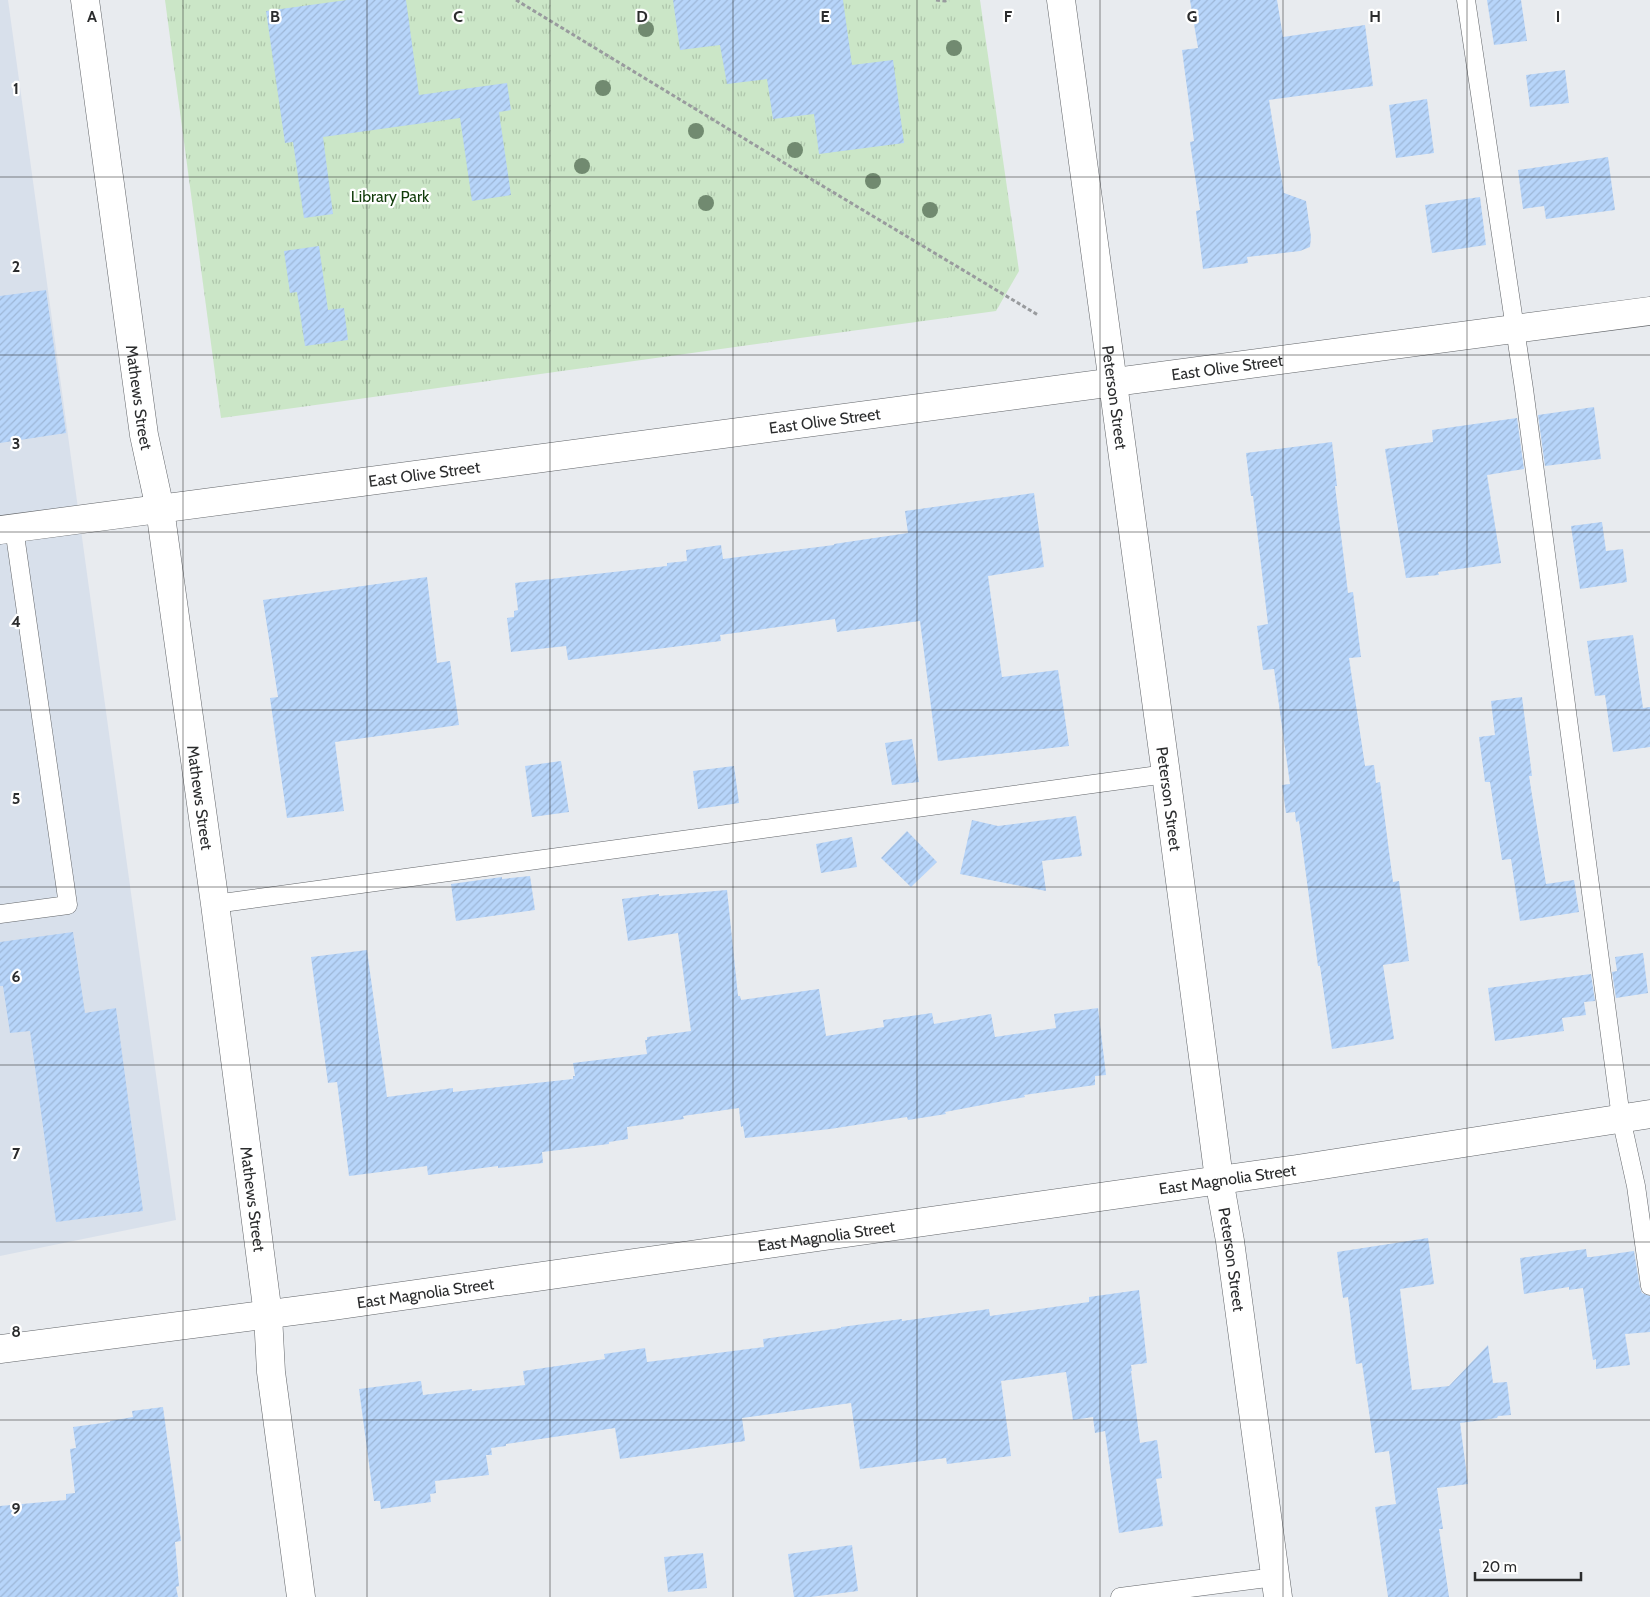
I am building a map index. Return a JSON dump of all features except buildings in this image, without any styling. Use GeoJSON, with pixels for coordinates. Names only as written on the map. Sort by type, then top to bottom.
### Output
{"type":"FeatureCollection","features":[{"type":"Feature","properties":{"kind":"street","name":"Mathews Street"},"geometry":{"type":"LineString","coordinates":[[85,0],[144,436],[160,509],[216,904],[268,1315],[271,1372],[301,1597]]}},
{"type":"Feature","properties":{"kind":"street","name":"Peterson Street"},"geometry":{"type":"LineString","coordinates":[[1061,0],[1219,1179],[1230,1241],[1276,1587]]}},
{"type":"Feature","properties":{"kind":"street","name":"East Olive Street"},"geometry":{"type":"LineString","coordinates":[[7,529],[1650,311]]}},
{"type":"Feature","properties":{"kind":"street","name":"East Magnolia Street"},"geometry":{"type":"LineString","coordinates":[[0,1349],[268,1315],[1297,1169],[1650,1114]]}},
{"type":"Feature","properties":{"kind":"lane"},"geometry":{"type":"LineString","coordinates":[[1466,0],[1515,329],[1621,1118],[1636,1186],[1650,1286]]}},
{"type":"Feature","properties":{"kind":"lane"},"geometry":{"type":"LineString","coordinates":[[0,914],[68,905],[7,529]]}},
{"type":"Feature","properties":{"kind":"lane"},"geometry":{"type":"LineString","coordinates":[[216,904],[1166,774]]}},
{"type":"Feature","properties":{"kind":"lane"},"geometry":{"type":"LineString","coordinates":[[1120,1597],[1276,1587]]}},
{"type":"Feature","properties":{"kind":"path"},"geometry":{"type":"LineString","coordinates":[[516,0],[1038,315]]}},
{"type":"Feature","properties":{"kind":"path"},"geometry":{"type":"LineString","coordinates":[[936,0],[949,0]]}},
{"type":"Feature","properties":{"kind":"shaded area"},"geometry":{"type":"Polygon","coordinates":[[[0,0],[8,0],[176,1220],[0,1256],[0,0]]]}},
{"type":"Feature","properties":{"kind":"green space","name":"Library Park"},"geometry":{"type":"Polygon","coordinates":[[[165,0],[980,0],[1019,271],[996,311],[221,418],[165,0]]]}}]}
